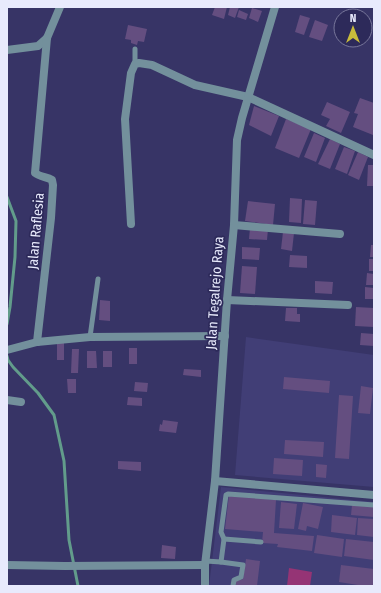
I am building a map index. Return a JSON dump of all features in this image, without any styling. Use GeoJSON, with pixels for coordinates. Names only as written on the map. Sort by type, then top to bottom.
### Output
{"type":"FeatureCollection","features":[{"type":"Feature","properties":{"kind":"street"},"geometry":{"type":"LineString","coordinates":[[7,50],[38,46],[47,38],[60,7]]}},
{"type":"Feature","properties":{"kind":"street","name":"Jalan Tegalrejo Raya"},"geometry":{"type":"LineString","coordinates":[[205,586],[215,481],[227,300],[234,225],[237,140],[248,97],[275,7]]}},
{"type":"Feature","properties":{"kind":"street","name":"Jalan Raflesia"},"geometry":{"type":"LineString","coordinates":[[37,342],[51,218],[53,185],[52,180],[35,173],[47,38]]}},
{"type":"Feature","properties":{"kind":"street"},"geometry":{"type":"LineString","coordinates":[[131,224],[125,119],[131,73],[134,64],[139,63],[152,65],[195,84],[248,97],[374,155]]}},
{"type":"Feature","properties":{"kind":"street"},"geometry":{"type":"LineString","coordinates":[[234,225],[340,234]]}},
{"type":"Feature","properties":{"kind":"street"},"geometry":{"type":"LineString","coordinates":[[227,300],[348,305]]}},
{"type":"Feature","properties":{"kind":"street"},"geometry":{"type":"LineString","coordinates":[[9,350],[37,342],[90,337],[225,336]]}},
{"type":"Feature","properties":{"kind":"street"},"geometry":{"type":"LineString","coordinates":[[7,400],[21,402]]}},
{"type":"Feature","properties":{"kind":"street"},"geometry":{"type":"LineString","coordinates":[[215,481],[374,495]]}},
{"type":"Feature","properties":{"kind":"street"},"geometry":{"type":"LineString","coordinates":[[7,565],[83,566],[206,563]]}},
{"type":"Feature","properties":{"kind":"lane"},"geometry":{"type":"LineString","coordinates":[[134,64],[135,49]]}},
{"type":"Feature","properties":{"kind":"lane"},"geometry":{"type":"LineString","coordinates":[[90,337],[98,279]]}},
{"type":"Feature","properties":{"kind":"lane"},"geometry":{"type":"LineString","coordinates":[[221,562],[224,539],[221,532],[226,495],[228,494],[374,505]]}},
{"type":"Feature","properties":{"kind":"lane"},"geometry":{"type":"LineString","coordinates":[[224,539],[261,542]]}},
{"type":"Feature","properties":{"kind":"lane"},"geometry":{"type":"LineString","coordinates":[[206,563],[221,562],[243,565],[241,577],[234,580],[233,586]]}},
{"type":"Feature","properties":{"kind":"shaded area"},"geometry":{"type":"Polygon","coordinates":[[[246,337],[374,355],[374,487],[235,475],[246,337]]]}},
{"type":"Feature","properties":{"kind":"shaded area"},"geometry":{"type":"Polygon","coordinates":[[[221,487],[374,502],[374,586],[209,586],[221,487]]]}},
{"type":"Feature","properties":{"kind":"shaded area"},"geometry":{"type":"Polygon","coordinates":[[[289,568],[312,572],[310,586],[287,586],[289,568]]]}},
{"type":"Feature","properties":{"kind":"building"},"geometry":{"type":"Polygon","coordinates":[[[215,7],[227,7],[224,19],[212,15],[215,7]]]}},
{"type":"Feature","properties":{"kind":"building"},"geometry":{"type":"Polygon","coordinates":[[[230,7],[239,7],[235,18],[228,15],[230,7]]]}},
{"type":"Feature","properties":{"kind":"building"},"geometry":{"type":"Polygon","coordinates":[[[252,8],[262,11],[258,22],[249,18],[252,8]]]}},
{"type":"Feature","properties":{"kind":"building"},"geometry":{"type":"Polygon","coordinates":[[[239,10],[248,14],[246,20],[237,17],[239,10]]]}},
{"type":"Feature","properties":{"kind":"building"},"geometry":{"type":"Polygon","coordinates":[[[300,15],[310,18],[304,35],[295,32],[300,15]]]}},
{"type":"Feature","properties":{"kind":"building"},"geometry":{"type":"Polygon","coordinates":[[[315,20],[328,25],[322,41],[309,37],[315,20]]]}},
{"type":"Feature","properties":{"kind":"building"},"geometry":{"type":"Polygon","coordinates":[[[128,25],[147,29],[144,42],[138,41],[137,45],[131,43],[131,40],[125,39],[128,25]]]}},
{"type":"Feature","properties":{"kind":"building"},"geometry":{"type":"Polygon","coordinates":[[[360,98],[374,103],[373,135],[353,127],[358,114],[354,113],[360,98]]]}},
{"type":"Feature","properties":{"kind":"building"},"geometry":{"type":"Polygon","coordinates":[[[327,102],[350,112],[341,133],[326,126],[330,119],[321,115],[327,102]]]}},
{"type":"Feature","properties":{"kind":"building"},"geometry":{"type":"Polygon","coordinates":[[[254,106],[279,116],[271,136],[249,125],[254,106]]]}},
{"type":"Feature","properties":{"kind":"building"},"geometry":{"type":"Polygon","coordinates":[[[286,119],[311,129],[299,158],[275,148],[286,119]]]}},
{"type":"Feature","properties":{"kind":"building"},"geometry":{"type":"Polygon","coordinates":[[[314,133],[325,138],[316,162],[304,157],[314,133]]]}},
{"type":"Feature","properties":{"kind":"building"},"geometry":{"type":"Polygon","coordinates":[[[330,139],[340,144],[330,169],[318,164],[330,139]]]}},
{"type":"Feature","properties":{"kind":"building"},"geometry":{"type":"Polygon","coordinates":[[[344,147],[355,151],[347,174],[335,169],[344,147]]]}},
{"type":"Feature","properties":{"kind":"building"},"geometry":{"type":"Polygon","coordinates":[[[358,152],[368,157],[359,180],[348,175],[358,152]]]}},
{"type":"Feature","properties":{"kind":"building"},"geometry":{"type":"Polygon","coordinates":[[[368,165],[374,165],[374,186],[367,186],[368,165]]]}},
{"type":"Feature","properties":{"kind":"building"},"geometry":{"type":"Polygon","coordinates":[[[290,198],[302,199],[301,223],[289,222],[290,198]]]}},
{"type":"Feature","properties":{"kind":"building"},"geometry":{"type":"Polygon","coordinates":[[[305,200],[317,201],[315,225],[303,224],[305,200]]]}},
{"type":"Feature","properties":{"kind":"building"},"geometry":{"type":"Polygon","coordinates":[[[248,201],[275,204],[273,225],[245,221],[248,201]]]}},
{"type":"Feature","properties":{"kind":"building"},"geometry":{"type":"Polygon","coordinates":[[[250,228],[268,229],[267,240],[249,239],[250,228]]]}},
{"type":"Feature","properties":{"kind":"building"},"geometry":{"type":"Polygon","coordinates":[[[283,232],[294,233],[292,251],[281,249],[283,232]]]}},
{"type":"Feature","properties":{"kind":"building"},"geometry":{"type":"Polygon","coordinates":[[[371,245],[374,245],[374,257],[370,257],[371,245]]]}},
{"type":"Feature","properties":{"kind":"building"},"geometry":{"type":"Polygon","coordinates":[[[242,247],[260,248],[259,260],[242,259],[242,247]]]}},
{"type":"Feature","properties":{"kind":"building"},"geometry":{"type":"Polygon","coordinates":[[[290,255],[307,256],[307,268],[289,267],[290,255]]]}},
{"type":"Feature","properties":{"kind":"building"},"geometry":{"type":"Polygon","coordinates":[[[369,259],[374,259],[374,271],[369,271],[369,259]]]}},
{"type":"Feature","properties":{"kind":"building"},"geometry":{"type":"Polygon","coordinates":[[[242,266],[257,267],[255,294],[240,293],[242,266]]]}},
{"type":"Feature","properties":{"kind":"building"},"geometry":{"type":"Polygon","coordinates":[[[367,273],[374,274],[374,285],[366,285],[367,273]]]}},
{"type":"Feature","properties":{"kind":"building"},"geometry":{"type":"Polygon","coordinates":[[[315,281],[333,282],[332,294],[315,293],[315,281]]]}},
{"type":"Feature","properties":{"kind":"building"},"geometry":{"type":"Polygon","coordinates":[[[365,287],[374,288],[374,299],[365,299],[365,287]]]}},
{"type":"Feature","properties":{"kind":"building"},"geometry":{"type":"Polygon","coordinates":[[[100,300],[110,301],[110,321],[99,320],[100,300]]]}},
{"type":"Feature","properties":{"kind":"building"},"geometry":{"type":"Polygon","coordinates":[[[356,307],[374,308],[374,327],[355,326],[356,307]]]}},
{"type":"Feature","properties":{"kind":"building"},"geometry":{"type":"Polygon","coordinates":[[[286,308],[297,308],[297,314],[300,314],[300,322],[285,321],[286,308]]]}},
{"type":"Feature","properties":{"kind":"building"},"geometry":{"type":"Polygon","coordinates":[[[361,333],[374,334],[374,346],[360,345],[361,333]]]}},
{"type":"Feature","properties":{"kind":"building"},"geometry":{"type":"Polygon","coordinates":[[[57,343],[64,343],[64,360],[57,360],[57,343]]]}},
{"type":"Feature","properties":{"kind":"building"},"geometry":{"type":"Polygon","coordinates":[[[129,348],[137,348],[137,364],[129,364],[129,348]]]}},
{"type":"Feature","properties":{"kind":"building"},"geometry":{"type":"Polygon","coordinates":[[[72,349],[79,349],[78,373],[71,373],[72,349]]]}},
{"type":"Feature","properties":{"kind":"building"},"geometry":{"type":"Polygon","coordinates":[[[87,351],[96,351],[97,368],[87,368],[87,351]]]}},
{"type":"Feature","properties":{"kind":"building"},"geometry":{"type":"Polygon","coordinates":[[[103,351],[112,351],[112,367],[103,367],[103,351]]]}},
{"type":"Feature","properties":{"kind":"building"},"geometry":{"type":"Polygon","coordinates":[[[184,369],[201,370],[201,377],[183,375],[184,369]]]}},
{"type":"Feature","properties":{"kind":"building"},"geometry":{"type":"Polygon","coordinates":[[[284,377],[330,381],[329,393],[283,389],[284,377]]]}},
{"type":"Feature","properties":{"kind":"building"},"geometry":{"type":"Polygon","coordinates":[[[67,379],[76,379],[76,393],[68,393],[67,379]]]}},
{"type":"Feature","properties":{"kind":"building"},"geometry":{"type":"Polygon","coordinates":[[[135,382],[148,383],[147,392],[134,391],[135,382]]]}},
{"type":"Feature","properties":{"kind":"building"},"geometry":{"type":"Polygon","coordinates":[[[361,386],[373,388],[370,414],[358,413],[361,386]]]}},
{"type":"Feature","properties":{"kind":"building"},"geometry":{"type":"Polygon","coordinates":[[[339,395],[353,396],[349,459],[335,458],[339,395]]]}},
{"type":"Feature","properties":{"kind":"building"},"geometry":{"type":"Polygon","coordinates":[[[128,397],[142,398],[142,406],[127,405],[128,397]]]}},
{"type":"Feature","properties":{"kind":"building"},"geometry":{"type":"Polygon","coordinates":[[[163,420],[178,422],[176,433],[159,431],[160,424],[162,425],[163,420]]]}},
{"type":"Feature","properties":{"kind":"building"},"geometry":{"type":"Polygon","coordinates":[[[285,440],[324,442],[323,457],[284,454],[285,440]]]}},
{"type":"Feature","properties":{"kind":"building"},"geometry":{"type":"Polygon","coordinates":[[[274,458],[303,460],[302,476],[273,474],[274,458]]]}},
{"type":"Feature","properties":{"kind":"building"},"geometry":{"type":"Polygon","coordinates":[[[118,461],[141,462],[141,471],[118,469],[118,461]]]}},
{"type":"Feature","properties":{"kind":"building"},"geometry":{"type":"Polygon","coordinates":[[[316,464],[327,465],[326,478],[316,477],[316,464]]]}},
{"type":"Feature","properties":{"kind":"building"},"geometry":{"type":"Polygon","coordinates":[[[229,495],[276,500],[274,533],[314,536],[312,551],[277,547],[278,544],[262,543],[263,532],[225,529],[229,495]]]}},
{"type":"Feature","properties":{"kind":"building"},"geometry":{"type":"Polygon","coordinates":[[[281,502],[297,504],[294,529],[279,528],[281,502]]]}},
{"type":"Feature","properties":{"kind":"building"},"geometry":{"type":"Polygon","coordinates":[[[303,503],[323,507],[318,529],[307,526],[306,531],[298,529],[303,503]]]}},
{"type":"Feature","properties":{"kind":"building"},"geometry":{"type":"Polygon","coordinates":[[[352,505],[374,507],[374,517],[351,515],[352,505]]]}},
{"type":"Feature","properties":{"kind":"building"},"geometry":{"type":"Polygon","coordinates":[[[332,515],[357,518],[355,535],[331,532],[332,515]]]}},
{"type":"Feature","properties":{"kind":"building"},"geometry":{"type":"Polygon","coordinates":[[[358,518],[374,519],[374,537],[357,535],[358,518]]]}},
{"type":"Feature","properties":{"kind":"building"},"geometry":{"type":"Polygon","coordinates":[[[317,535],[344,539],[342,557],[314,553],[317,535]]]}},
{"type":"Feature","properties":{"kind":"building"},"geometry":{"type":"Polygon","coordinates":[[[346,539],[374,542],[374,560],[344,556],[346,539]]]}},
{"type":"Feature","properties":{"kind":"building"},"geometry":{"type":"Polygon","coordinates":[[[162,545],[176,547],[175,559],[161,558],[162,545]]]}},
{"type":"Feature","properties":{"kind":"building"},"geometry":{"type":"Polygon","coordinates":[[[246,559],[260,561],[257,586],[236,586],[236,581],[243,579],[246,559]]]}},
{"type":"Feature","properties":{"kind":"building"},"geometry":{"type":"Polygon","coordinates":[[[341,565],[374,569],[374,586],[339,582],[341,565]]]}},
{"type":"Feature","properties":{"kind":"waterway"},"geometry":{"type":"LineString","coordinates":[[7,197],[16,221],[15,257],[7,324]]}},
{"type":"Feature","properties":{"kind":"waterway"},"geometry":{"type":"LineString","coordinates":[[7,356],[13,367],[38,393],[54,415],[64,461],[69,540],[78,586]]}}]}
